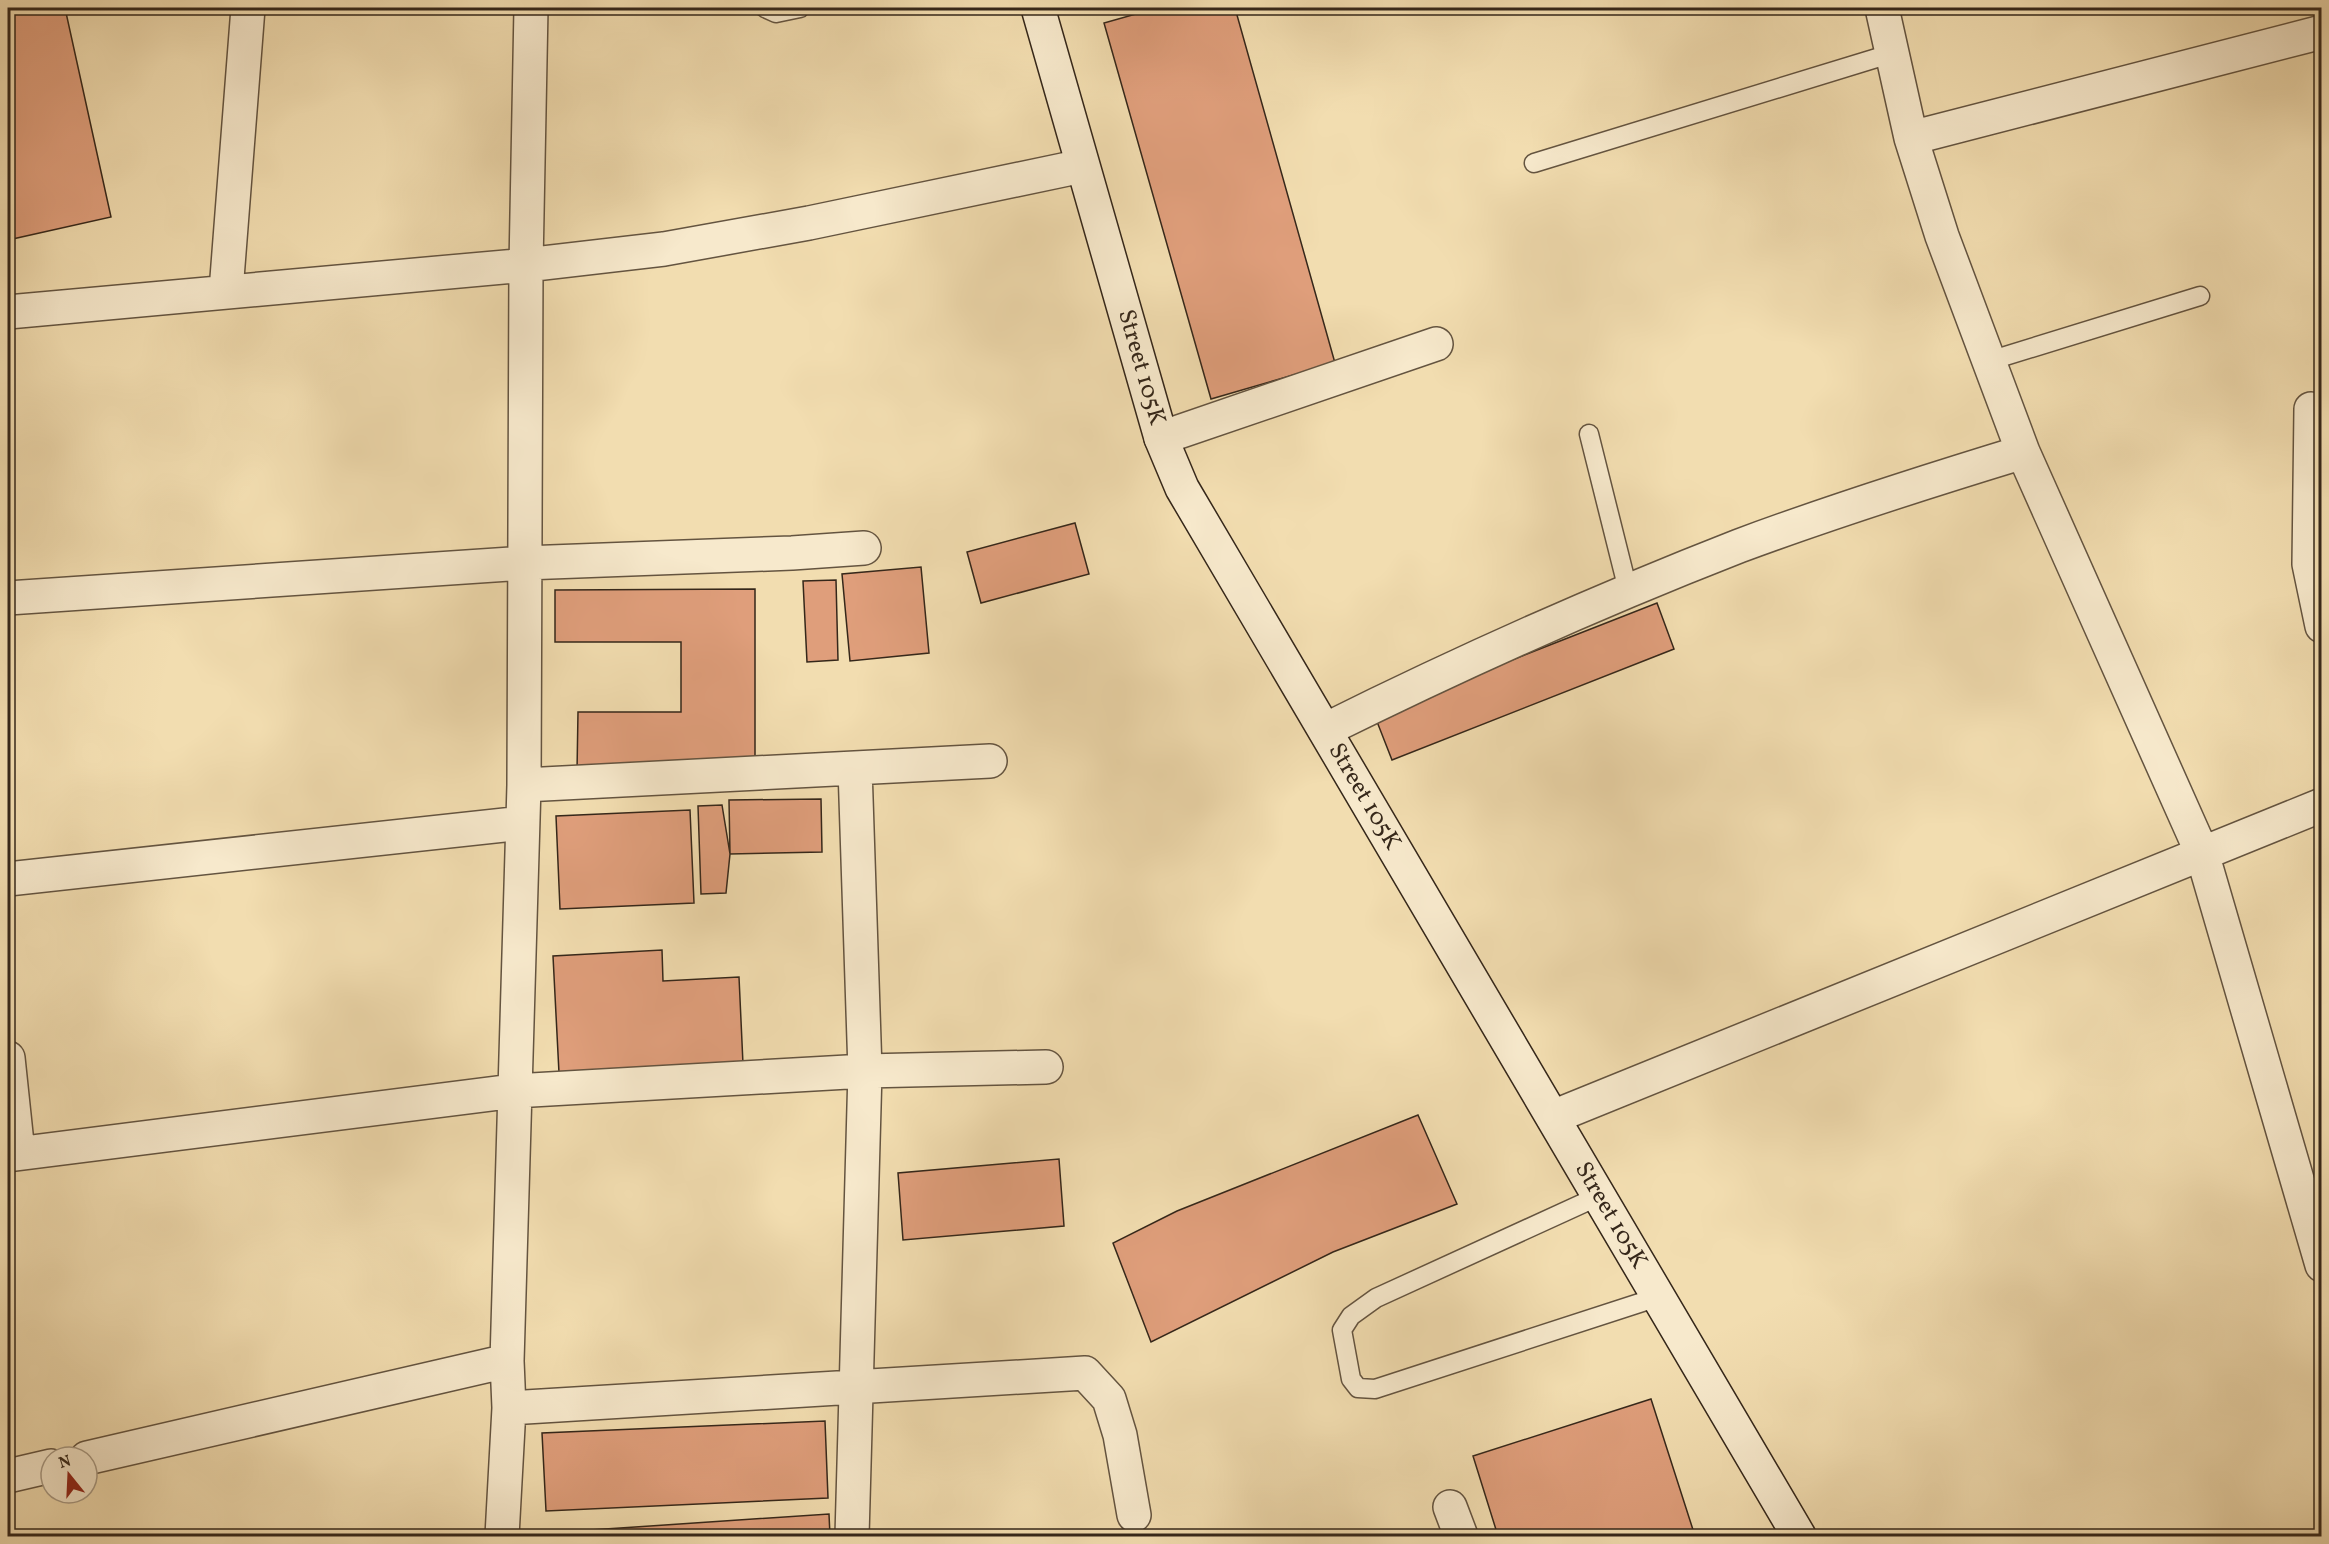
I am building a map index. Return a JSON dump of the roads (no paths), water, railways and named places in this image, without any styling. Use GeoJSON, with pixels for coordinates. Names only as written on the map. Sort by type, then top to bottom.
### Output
{"type":"FeatureCollection","features":[{"type":"Feature","properties":{"kind":"street"},"geometry":{"type":"LineString","coordinates":[[225,291],[248,8]]}},
{"type":"Feature","properties":{"kind":"street"},"geometry":{"type":"LineString","coordinates":[[502,1536],[509,1408],[507,1361],[524,785],[526,265],[531,8]]}},
{"type":"Feature","properties":{"kind":"street","name":"Street 105K"},"geometry":{"type":"LineString","coordinates":[[1038,8],[1161,438],[1182,488],[1799,1536]]}},
{"type":"Feature","properties":{"kind":"street"},"geometry":{"type":"LineString","coordinates":[[1882,8],[1911,138],[1942,236],[1989,361],[2024,452],[2202,853],[2322,1265]]}},
{"type":"Feature","properties":{"kind":"street"},"geometry":{"type":"LineString","coordinates":[[1911,138],[2322,32]]}},
{"type":"Feature","properties":{"kind":"street"},"geometry":{"type":"LineString","coordinates":[[8,312],[526,265],[675,247],[820,220],[1082,166]]}},
{"type":"Feature","properties":{"kind":"street"},"geometry":{"type":"LineString","coordinates":[[1161,438],[1436,344]]}},
{"type":"Feature","properties":{"kind":"street"},"geometry":{"type":"LineString","coordinates":[[2311,409],[2309,564],[2322,626]]}},
{"type":"Feature","properties":{"kind":"street"},"geometry":{"type":"LineString","coordinates":[[1325,730],[1436,675],[1628,590],[1876,497],[2024,452]]}},
{"type":"Feature","properties":{"kind":"street"},"geometry":{"type":"LineString","coordinates":[[8,598],[524,563],[792,553],[864,548]]}},
{"type":"Feature","properties":{"kind":"street"},"geometry":{"type":"LineString","coordinates":[[524,785],[990,761]]}},
{"type":"Feature","properties":{"kind":"street"},"geometry":{"type":"LineString","coordinates":[[852,1536],[865,1071],[855,768]]}},
{"type":"Feature","properties":{"kind":"street"},"geometry":{"type":"LineString","coordinates":[[1553,1117],[2322,805]]}},
{"type":"Feature","properties":{"kind":"street"},"geometry":{"type":"LineString","coordinates":[[8,879],[522,823]]}},
{"type":"Feature","properties":{"kind":"street"},"geometry":{"type":"LineString","coordinates":[[8,1058],[13,1154],[514,1090],[865,1071],[1046,1067]]}},
{"type":"Feature","properties":{"kind":"street"},"geometry":{"type":"LineString","coordinates":[[99,1455],[507,1361]]}},
{"type":"Feature","properties":{"kind":"street"},"geometry":{"type":"LineString","coordinates":[[509,1408],[1085,1373],[1109,1399],[1120,1435],[1134,1515]]}},
{"type":"Feature","properties":{"kind":"street"},"geometry":{"type":"LineString","coordinates":[[8,1476],[39,1469]]}},
{"type":"Feature","properties":{"kind":"lane"},"geometry":{"type":"LineString","coordinates":[[765,8],[776,13],[800,8]]}},
{"type":"Feature","properties":{"kind":"lane"},"geometry":{"type":"LineString","coordinates":[[1534,163],[1893,53]]}},
{"type":"Feature","properties":{"kind":"lane"},"geometry":{"type":"LineString","coordinates":[[1989,361],[2200,296]]}},
{"type":"Feature","properties":{"kind":"lane"},"geometry":{"type":"LineString","coordinates":[[1589,434],[1628,590]]}},
{"type":"Feature","properties":{"kind":"lane"},"geometry":{"type":"LineString","coordinates":[[1599,1196],[1376,1298],[1351,1316],[1342,1330],[1351,1379],[1358,1388],[1375,1389],[1658,1297]]}}]}
